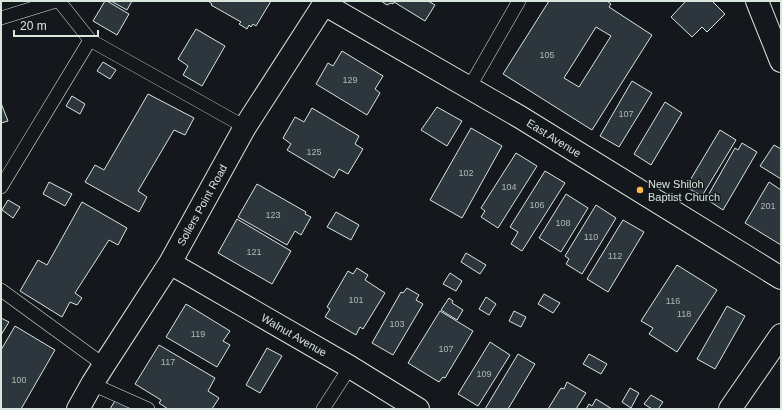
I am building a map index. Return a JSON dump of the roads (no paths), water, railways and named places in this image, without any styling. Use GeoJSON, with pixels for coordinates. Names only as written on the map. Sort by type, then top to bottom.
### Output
{"type":"FeatureCollection","features":[{"type":"Feature","properties":{"kind":"street"},"geometry":{"type":"LineString","coordinates":[[757,1],[781,61]]}},
{"type":"Feature","properties":{"kind":"street","name":"East Avenue"},"geometry":{"type":"LineString","coordinates":[[325,3],[520,117],[781,278]]}},
{"type":"Feature","properties":{"kind":"street","name":"Sollers Point Road"},"geometry":{"type":"LineString","coordinates":[[78,409],[92,384],[170,263],[245,128],[325,3]]}},
{"type":"Feature","properties":{"kind":"street","name":"Walnut Avenue"},"geometry":{"type":"LineString","coordinates":[[170,263],[350,367],[418,409]]}},
{"type":"Feature","properties":{"kind":"street"},"geometry":{"type":"LineString","coordinates":[[730,409],[781,335]]}},
{"type":"Feature","properties":{"kind":"lane"},"geometry":{"type":"LineString","coordinates":[[1,18],[57,1],[90,40],[245,128]]}},
{"type":"Feature","properties":{"kind":"lane"},"geometry":{"type":"LineString","coordinates":[[469,88],[518,1]]}},
{"type":"Feature","properties":{"kind":"lane"},"geometry":{"type":"LineString","coordinates":[[1,187],[90,40]]}},
{"type":"Feature","properties":{"kind":"lane"},"geometry":{"type":"LineString","coordinates":[[1,290],[104,365]]}},
{"type":"Feature","properties":{"kind":"lane"},"geometry":{"type":"LineString","coordinates":[[323,409],[350,367]]}},
{"type":"Feature","properties":{"kind":"lane"},"geometry":{"type":"LineString","coordinates":[[92,384],[148,409]]}},
{"type":"Feature","properties":{"kind":"place","name":"New Shiloh Baptist Church"},"geometry":{"type":"Point","coordinates":[640,190]}}]}
